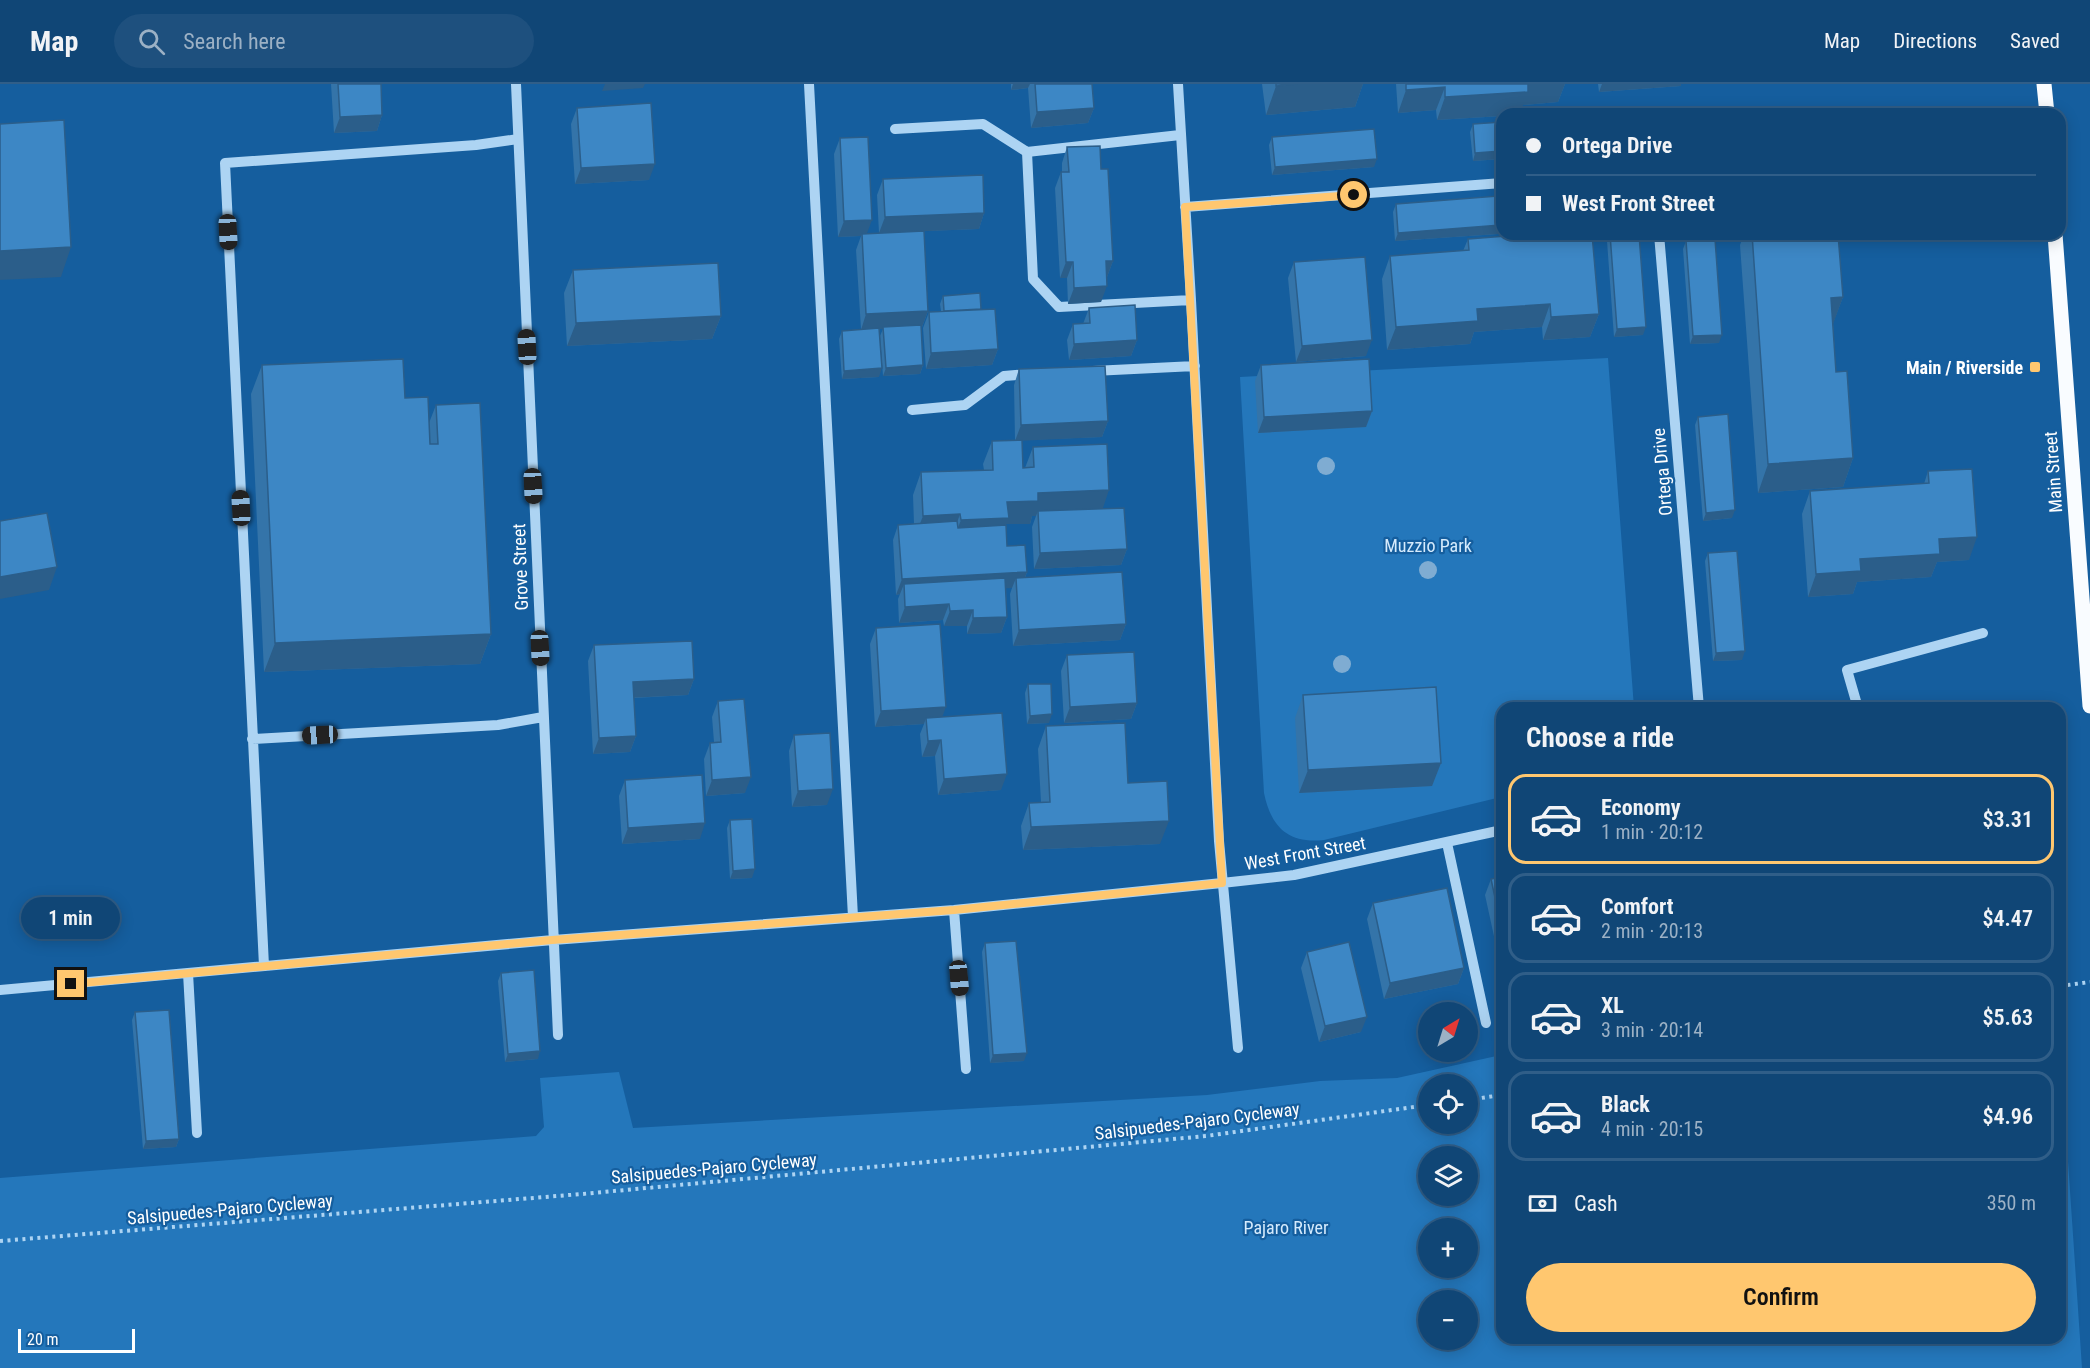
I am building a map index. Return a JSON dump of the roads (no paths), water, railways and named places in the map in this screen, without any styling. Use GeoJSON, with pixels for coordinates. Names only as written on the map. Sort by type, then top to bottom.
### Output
{"type":"FeatureCollection","features":[{"type":"Feature","properties":{"kind":"main road"},"geometry":{"type":"LineString","coordinates":[[2044,84],[2046,108]]}},
{"type":"Feature","properties":{"kind":"main road","name":"Main Street"},"geometry":{"type":"LineString","coordinates":[[2055,240],[2090,706]]}},
{"type":"Feature","properties":{"kind":"street","name":"Grove Street"},"geometry":{"type":"LineString","coordinates":[[516,84],[552,940],[558,1035]]}},
{"type":"Feature","properties":{"kind":"street"},"geometry":{"type":"LineString","coordinates":[[809,84],[853,917]]}},
{"type":"Feature","properties":{"kind":"street"},"geometry":{"type":"LineString","coordinates":[[1178,84],[1222,883],[1238,1048]]}},
{"type":"Feature","properties":{"kind":"street"},"geometry":{"type":"LineString","coordinates":[[895,129],[983,124],[1027,152],[1180,135]]}},
{"type":"Feature","properties":{"kind":"street"},"geometry":{"type":"LineString","coordinates":[[264,966],[225,163],[476,145],[518,139]]}},
{"type":"Feature","properties":{"kind":"street"},"geometry":{"type":"LineString","coordinates":[[1027,152],[1033,279],[1059,307],[1191,300]]}},
{"type":"Feature","properties":{"kind":"street"},"geometry":{"type":"LineString","coordinates":[[1185,207],[1496,183]]}},
{"type":"Feature","properties":{"kind":"street","name":"Ortega Drive"},"geometry":{"type":"LineString","coordinates":[[1660,240],[1698,702]]}},
{"type":"Feature","properties":{"kind":"street"},"geometry":{"type":"LineString","coordinates":[[1085,372],[1194,366]]}},
{"type":"Feature","properties":{"kind":"street"},"geometry":{"type":"LineString","coordinates":[[912,410],[965,405],[1004,376],[1039,374]]}},
{"type":"Feature","properties":{"kind":"street"},"geometry":{"type":"LineString","coordinates":[[1856,702],[1847,670],[1983,633]]}},
{"type":"Feature","properties":{"kind":"street"},"geometry":{"type":"LineString","coordinates":[[252,739],[498,725],[543,717]]}},
{"type":"Feature","properties":{"kind":"street","name":"West Front Street"},"geometry":{"type":"LineString","coordinates":[[0,990],[552,940],[954,910],[1222,883],[1294,875],[1496,831]]}},
{"type":"Feature","properties":{"kind":"street"},"geometry":{"type":"LineString","coordinates":[[1447,843],[1486,1023]]}},
{"type":"Feature","properties":{"kind":"street"},"geometry":{"type":"LineString","coordinates":[[954,910],[966,1069]]}},
{"type":"Feature","properties":{"kind":"street"},"geometry":{"type":"LineString","coordinates":[[189,973],[197,1133]]}},
{"type":"Feature","properties":{"kind":"place","name":"Main / Riverside"},"geometry":{"type":"Point","coordinates":[2035,367]}},
{"type":"Feature","properties":{"kind":"park label","name":"Muzzio Park"},"geometry":{"type":"Point","coordinates":[1428,545]}},
{"type":"Feature","properties":{"kind":"park label","name":"Pajaro River"},"geometry":{"type":"Point","coordinates":[1286,1227]}}]}
